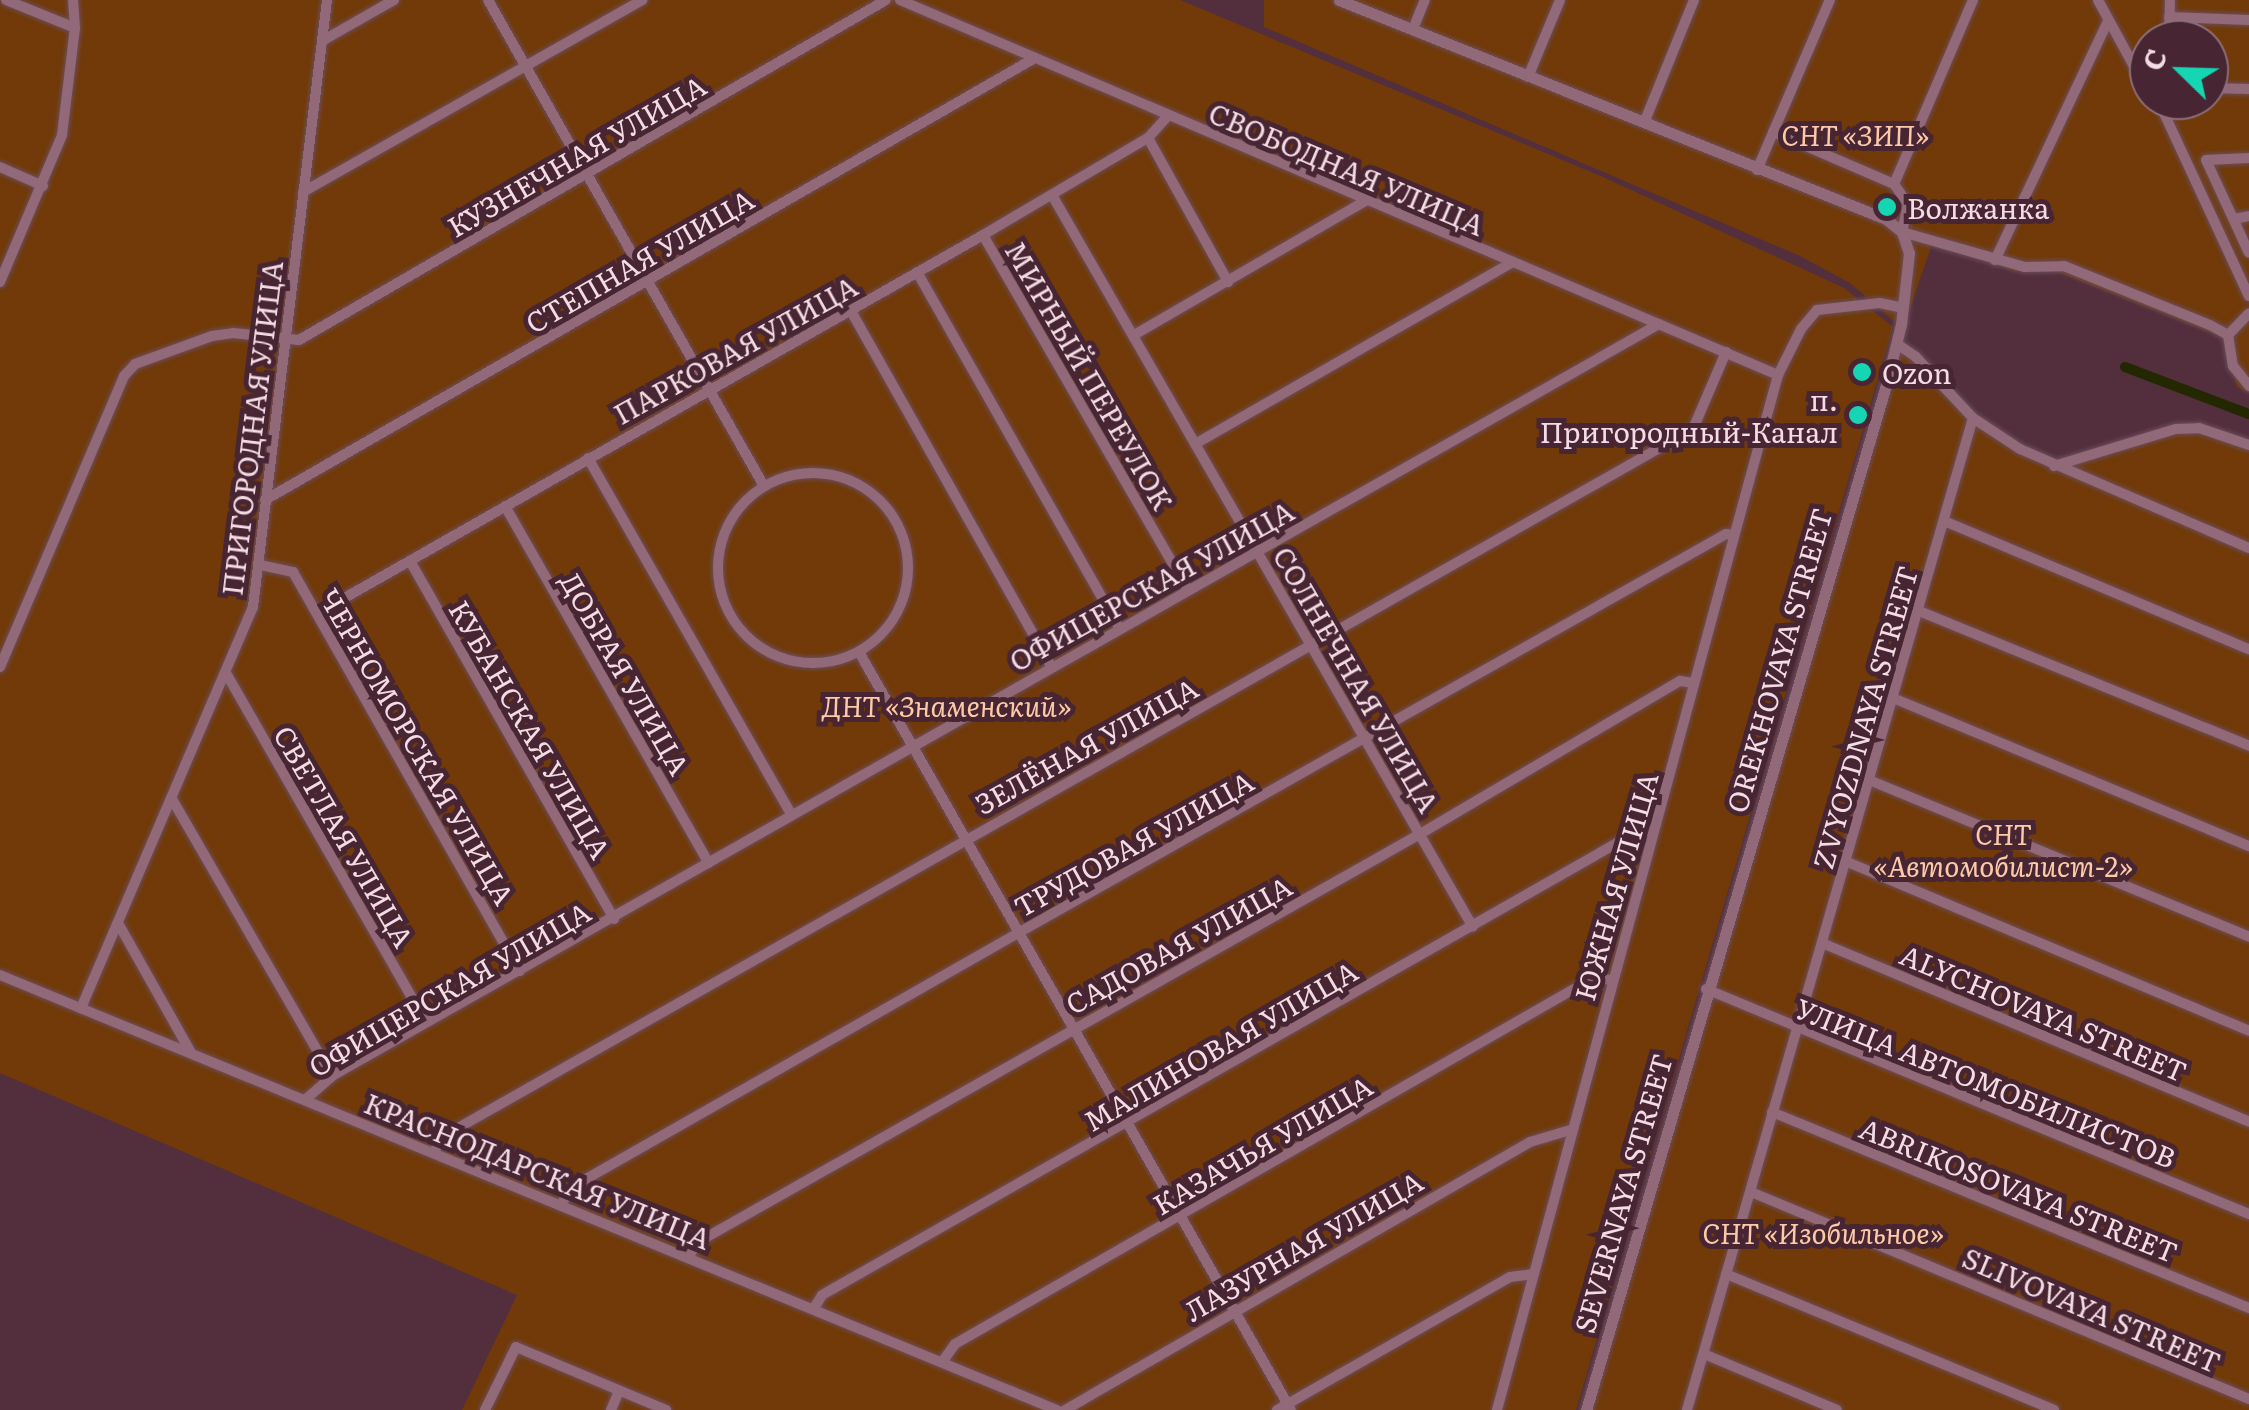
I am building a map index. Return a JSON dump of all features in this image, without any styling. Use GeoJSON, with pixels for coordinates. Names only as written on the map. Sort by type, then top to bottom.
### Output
{"type":"FeatureCollection","features":[{"type":"Feature","properties":{"kind":"street"},"geometry":{"type":"LineString","coordinates":[[6,0],[74,28]]}},
{"type":"Feature","properties":{"kind":"street"},"geometry":{"type":"LineString","coordinates":[[0,282],[62,135],[74,28],[73,0]]}},
{"type":"Feature","properties":{"kind":"street","name":"ПРИГОРОДНАЯ УЛИЦА"},"geometry":{"type":"LineString","coordinates":[[81,1008],[253,606],[327,0]]}},
{"type":"Feature","properties":{"kind":"street"},"geometry":{"type":"LineString","coordinates":[[322,40],[394,0]]}},
{"type":"Feature","properties":{"kind":"street"},"geometry":{"type":"LineString","coordinates":[[488,0],[764,486]]}},
{"type":"Feature","properties":{"kind":"street"},"geometry":{"type":"LineString","coordinates":[[303,192],[643,0]]}},
{"type":"Feature","properties":{"kind":"street","name":"КУЗНЕЧНАЯ УЛИЦА"},"geometry":{"type":"LineString","coordinates":[[285,341],[299,340],[886,0]]}},
{"type":"Feature","properties":{"kind":"street","name":"СВОБОДНАЯ УЛИЦА"},"geometry":{"type":"LineString","coordinates":[[900,0],[1778,375]]}},
{"type":"Feature","properties":{"kind":"street"},"geometry":{"type":"LineString","coordinates":[[1339,0],[1886,219],[1902,232],[2025,267],[2064,266],[2228,334]]}},
{"type":"Feature","properties":{"kind":"street"},"geometry":{"type":"LineString","coordinates":[[1413,29],[1425,0]]}},
{"type":"Feature","properties":{"kind":"street"},"geometry":{"type":"LineString","coordinates":[[1528,77],[1560,0]]}},
{"type":"Feature","properties":{"kind":"street"},"geometry":{"type":"LineString","coordinates":[[1644,123],[1694,0]]}},
{"type":"Feature","properties":{"kind":"street"},"geometry":{"type":"LineString","coordinates":[[1757,170],[1830,0]]}},
{"type":"Feature","properties":{"kind":"street"},"geometry":{"type":"LineString","coordinates":[[1894,184],[1973,0]]}},
{"type":"Feature","properties":{"kind":"street"},"geometry":{"type":"LineString","coordinates":[[2098,0],[2129,60]]}},
{"type":"Feature","properties":{"kind":"street"},"geometry":{"type":"LineString","coordinates":[[2170,0],[2169,18],[2249,20]]}},
{"type":"Feature","properties":{"kind":"street"},"geometry":{"type":"LineString","coordinates":[[1995,260],[2107,23]]}},
{"type":"Feature","properties":{"kind":"street","name":"СТЕПНАЯ УЛИЦА"},"geometry":{"type":"LineString","coordinates":[[265,500],[1035,58]]}},
{"type":"Feature","properties":{"kind":"street","name":"ПАРКОВАЯ УЛИЦА"},"geometry":{"type":"LineString","coordinates":[[318,613],[1052,195],[1148,138],[1167,117]]}},
{"type":"Feature","properties":{"kind":"street"},"geometry":{"type":"LineString","coordinates":[[2170,120],[2249,296]]}},
{"type":"Feature","properties":{"kind":"street"},"geometry":{"type":"LineString","coordinates":[[1773,132],[1894,184],[1908,204],[1902,232]]}},
{"type":"Feature","properties":{"kind":"street"},"geometry":{"type":"LineString","coordinates":[[1148,138],[1228,282]]}},
{"type":"Feature","properties":{"kind":"street"},"geometry":{"type":"LineString","coordinates":[[2249,158],[2206,160],[2249,252]]}},
{"type":"Feature","properties":{"kind":"street"},"geometry":{"type":"LineString","coordinates":[[0,167],[42,186]]}},
{"type":"Feature","properties":{"kind":"street","name":"СОЛНЕЧНАЯ УЛИЦА"},"geometry":{"type":"LineString","coordinates":[[1052,195],[1472,927]]}},
{"type":"Feature","properties":{"kind":"street"},"geometry":{"type":"LineString","coordinates":[[1134,336],[1367,200]]}},
{"type":"Feature","properties":{"kind":"street"},"geometry":{"type":"LineString","coordinates":[[2234,219],[2249,216]]}},
{"type":"Feature","properties":{"kind":"street","name":"OREKHOVAYA STREET"},"geometry":{"type":"LineString","coordinates":[[1706,990],[1897,344],[1909,253],[1902,232]]}},
{"type":"Feature","properties":{"kind":"street","name":"МИРНЫЙ ПЕРЕУЛОК"},"geometry":{"type":"LineString","coordinates":[[983,235],[1188,590]]}},
{"type":"Feature","properties":{"kind":"street"},"geometry":{"type":"LineString","coordinates":[[1195,444],[1513,262]]}},
{"type":"Feature","properties":{"kind":"street"},"geometry":{"type":"LineString","coordinates":[[917,272],[1120,628]]}},
{"type":"Feature","properties":{"kind":"street","name":"ЮЖНАЯ УЛИЦА"},"geometry":{"type":"LineString","coordinates":[[1497,1410],[1778,375],[1801,329],[1817,310],[1880,304],[1904,308]]}},
{"type":"Feature","properties":{"kind":"street"},"geometry":{"type":"LineString","coordinates":[[850,311],[1052,667]]}},
{"type":"Feature","properties":{"kind":"street"},"geometry":{"type":"LineString","coordinates":[[2228,334],[2249,313]]}},
{"type":"Feature","properties":{"kind":"street","name":"ОФИЦЕРСКАЯ УЛИЦА"},"geometry":{"type":"LineString","coordinates":[[306,1099],[332,1076],[426,1022],[614,919],[912,745],[1658,324]]}},
{"type":"Feature","properties":{"kind":"street"},"geometry":{"type":"LineString","coordinates":[[0,667],[124,376],[136,364],[212,336],[233,333],[285,341]]}},
{"type":"Feature","properties":{"kind":"street"},"geometry":{"type":"LineString","coordinates":[[2228,334],[2234,366],[2249,386]]}},
{"type":"Feature","properties":{"kind":"street"},"geometry":{"type":"LineString","coordinates":[[1897,344],[1915,356],[1973,418],[2054,466],[2249,548]]}},
{"type":"Feature","properties":{"kind":"street","name":"ЗЕЛЁНАЯ УЛИЦА"},"geometry":{"type":"LineString","coordinates":[[435,1150],[442,1137],[1693,429],[1726,352]]}},
{"type":"Feature","properties":{"kind":"street","name":"ZVYOZDNAYA STREET"},"geometry":{"type":"LineString","coordinates":[[1794,1028],[1973,418]]}},
{"type":"Feature","properties":{"kind":"street"},"geometry":{"type":"LineString","coordinates":[[2054,466],[2176,429],[2198,428],[2249,445]]}},
{"type":"Feature","properties":{"kind":"street"},"geometry":{"type":"LineString","coordinates":[[588,458],[792,815]]}},
{"type":"Feature","properties":{"kind":"street"},"geometry":{"type":"LineString","coordinates":[[798,473],[827,473],[854,482],[878,498],[896,520],[906,546],[908,574],[902,602],[888,626],[859,652],[821,663],[790,661],[762,649],[740,629],[724,602],[718,572],[721,542],[734,514],[764,486],[798,473]]}},
{"type":"Feature","properties":{"kind":"street","name":"ДОБРАЯ УЛИЦА"},"geometry":{"type":"LineString","coordinates":[[505,506],[709,863]]}},
{"type":"Feature","properties":{"kind":"street"},"geometry":{"type":"LineString","coordinates":[[1944,521],[2249,648]]}},
{"type":"Feature","properties":{"kind":"street","name":"ТРУДОВАЯ УЛИЦА"},"geometry":{"type":"LineString","coordinates":[[562,1203],[572,1187],[1726,534],[1734,535]]}},
{"type":"Feature","properties":{"kind":"street","name":"КУБАНСКАЯ УЛИЦА"},"geometry":{"type":"LineString","coordinates":[[410,560],[614,919]]}},
{"type":"Feature","properties":{"kind":"street","name":"ЧЕРНОМОРСКАЯ УЛИЦА"},"geometry":{"type":"LineString","coordinates":[[260,566],[293,572],[520,971]]}},
{"type":"Feature","properties":{"kind":"street"},"geometry":{"type":"LineString","coordinates":[[1919,611],[2249,746]]}},
{"type":"Feature","properties":{"kind":"street"},"geometry":{"type":"LineString","coordinates":[[859,652],[1235,1310],[1285,1408],[1510,1276],[1534,1274]]}},
{"type":"Feature","properties":{"kind":"street","name":"СВЕТЛАЯ УЛИЦА"},"geometry":{"type":"LineString","coordinates":[[226,672],[426,1022]]}},
{"type":"Feature","properties":{"kind":"street","name":"САДОВАЯ УЛИЦА"},"geometry":{"type":"LineString","coordinates":[[689,1256],[698,1242],[1420,834],[1680,681],[1694,683]]}},
{"type":"Feature","properties":{"kind":"street"},"geometry":{"type":"LineString","coordinates":[[1892,698],[2249,846]]}},
{"type":"Feature","properties":{"kind":"street"},"geometry":{"type":"LineString","coordinates":[[1869,780],[2249,937]]}},
{"type":"Feature","properties":{"kind":"street"},"geometry":{"type":"LineString","coordinates":[[172,799],[332,1076]]}},
{"type":"Feature","properties":{"kind":"street","name":"МАЛИНОВАЯ УЛИЦА"},"geometry":{"type":"LineString","coordinates":[[814,1308],[822,1296],[1638,831],[1654,831]]}},
{"type":"Feature","properties":{"kind":"street"},"geometry":{"type":"LineString","coordinates":[[1845,860],[2249,1031]]}},
{"type":"Feature","properties":{"kind":"street"},"geometry":{"type":"LineString","coordinates":[[118,923],[191,1052]]}},
{"type":"Feature","properties":{"kind":"street","name":"ALYCHOVAYA STREET"},"geometry":{"type":"LineString","coordinates":[[1822,943],[2249,1122]]}},
{"type":"Feature","properties":{"kind":"street","name":"КРАСНОДАРСКАЯ УЛИЦА"},"geometry":{"type":"LineString","coordinates":[[0,975],[435,1150],[1061,1410]]}},
{"type":"Feature","properties":{"kind":"street","name":"КАЗАЧЬЯ УЛИЦА"},"geometry":{"type":"LineString","coordinates":[[942,1362],[954,1344],[1593,978],[1612,980]]}},
{"type":"Feature","properties":{"kind":"street","name":"УЛИЦА АВТОМОБИЛИСТОВ"},"geometry":{"type":"LineString","coordinates":[[1706,990],[2249,1214]]}},
{"type":"Feature","properties":{"kind":"street","name":"SEVERNAYA STREET"},"geometry":{"type":"LineString","coordinates":[[1586,1410],[1706,990]]}},
{"type":"Feature","properties":{"kind":"street"},"geometry":{"type":"LineString","coordinates":[[1687,1410],[1794,1028]]}},
{"type":"Feature","properties":{"kind":"street","name":"ABRIKOSOVAYA STREET"},"geometry":{"type":"LineString","coordinates":[[1772,1112],[2249,1308]]}},
{"type":"Feature","properties":{"kind":"street","name":"ЛАЗУРНАЯ УЛИЦА"},"geometry":{"type":"LineString","coordinates":[[1061,1410],[1530,1142],[1570,1130]]}},
{"type":"Feature","properties":{"kind":"street","name":"SLIVOVAYA STREET"},"geometry":{"type":"LineString","coordinates":[[1751,1192],[2249,1399]]}},
{"type":"Feature","properties":{"kind":"street"},"geometry":{"type":"LineString","coordinates":[[1726,1274],[2054,1410]]}},
{"type":"Feature","properties":{"kind":"street"},"geometry":{"type":"LineString","coordinates":[[486,1410],[516,1347],[666,1410]]}},
{"type":"Feature","properties":{"kind":"street"},"geometry":{"type":"LineString","coordinates":[[1704,1354],[1837,1410]]}},
{"type":"Feature","properties":{"kind":"street"},"geometry":{"type":"LineString","coordinates":[[611,1410],[620,1391]]}},
{"type":"Feature","properties":{"kind":"green space","name":"ДНТ «Знаменский»"},"geometry":{"type":"Polygon","coordinates":[[[0,0],[1180,0],[1603,177],[1844,288],[1893,327],[1576,1410],[462,1410],[517,1295],[0,1073],[0,0]]]}},
{"type":"Feature","properties":{"kind":"green space","name":"СНТ «ЗИП»"},"geometry":{"type":"Polygon","coordinates":[[[1264,0],[2249,0],[2249,393],[2237,387],[2222,337],[2050,269],[2014,271],[1932,244],[1903,329],[1850,283],[1800,256],[1264,27],[1264,0]]]}},
{"type":"Feature","properties":{"kind":"green space","name":"СНТ «Автомобилист-2»"},"geometry":{"type":"Polygon","coordinates":[[[1897,344],[1973,418],[2053,466],[2199,428],[2249,445],[2249,1410],[1586,1410],[1897,344]]]}},
{"type":"Feature","properties":{"kind":"waterway"},"geometry":{"type":"LineString","coordinates":[[2125,367],[2249,414]]}},
{"type":"Feature","properties":{"kind":"place","name":"Волжанка"},"geometry":{"type":"Point","coordinates":[1887,207]}},
{"type":"Feature","properties":{"kind":"place","name":"Ozon"},"geometry":{"type":"Point","coordinates":[1862,372]}},
{"type":"Feature","properties":{"kind":"place","name":"п. Пригородный-Канал"},"geometry":{"type":"Point","coordinates":[1858,415]}},
{"type":"Feature","properties":{"kind":"park label","name":"СНТ «Изобильное»"},"geometry":{"type":"Point","coordinates":[1823,1232]}}]}
